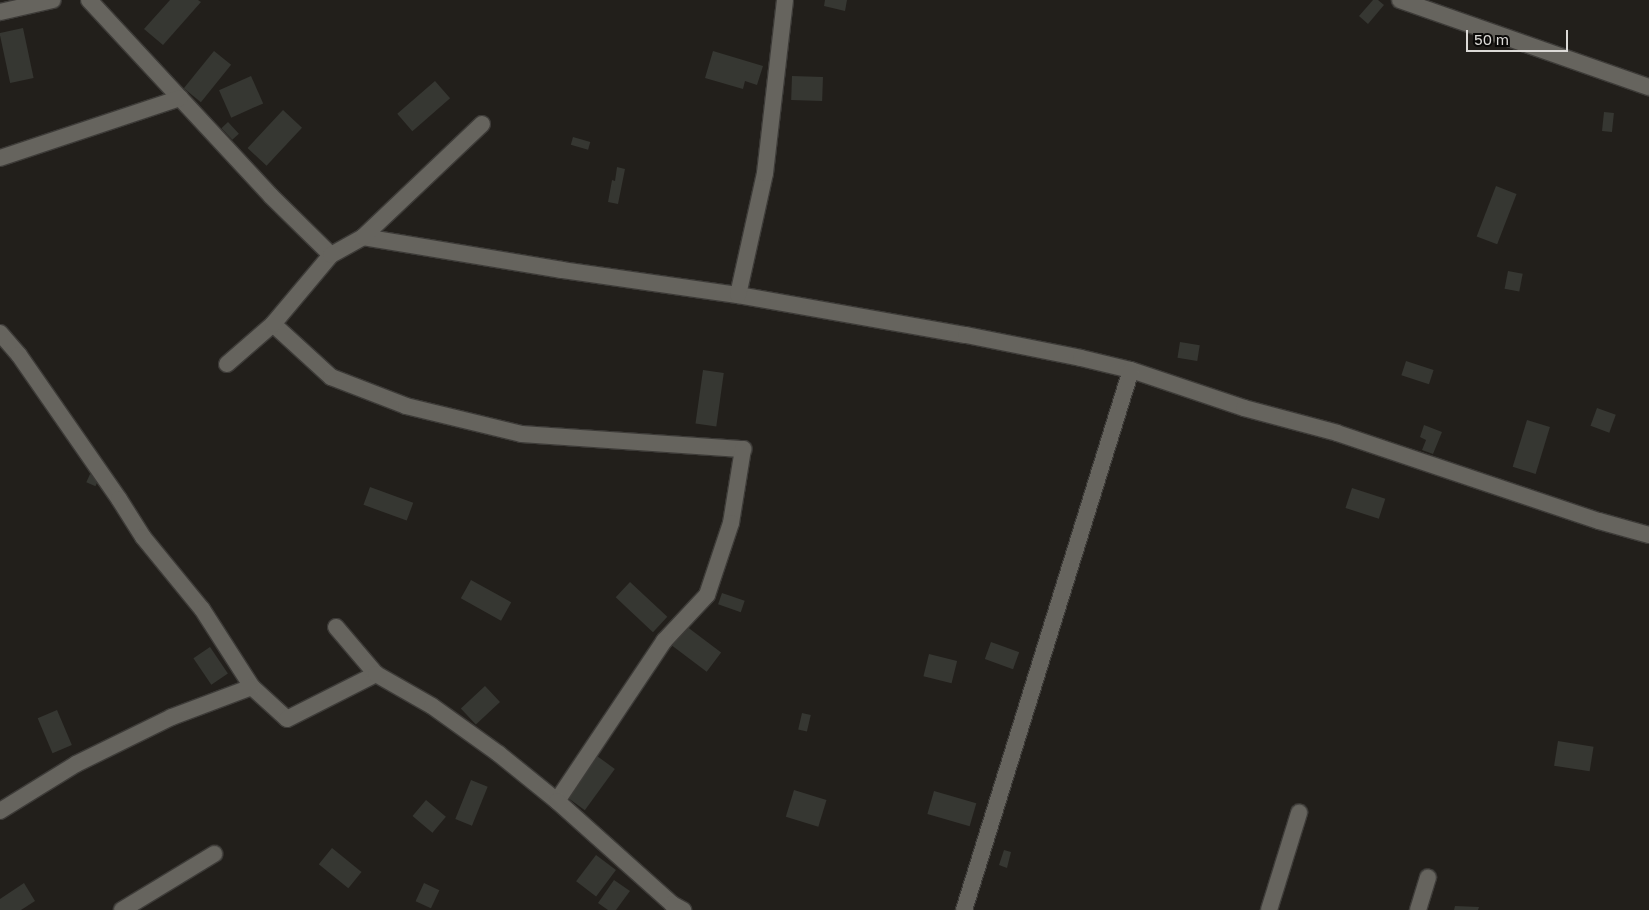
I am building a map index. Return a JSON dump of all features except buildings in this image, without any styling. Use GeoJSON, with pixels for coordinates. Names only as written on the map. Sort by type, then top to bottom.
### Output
{"type":"FeatureCollection","features":[{"type":"Feature","properties":{"kind":"street"},"geometry":{"type":"LineString","coordinates":[[0,12],[53,0]]}},
{"type":"Feature","properties":{"kind":"street"},"geometry":{"type":"LineString","coordinates":[[89,0],[271,196],[331,255]]}},
{"type":"Feature","properties":{"kind":"street"},"geometry":{"type":"LineString","coordinates":[[1400,0],[1649,87]]}},
{"type":"Feature","properties":{"kind":"street"},"geometry":{"type":"LineString","coordinates":[[738,294],[765,173],[780,3]]}},
{"type":"Feature","properties":{"kind":"street"},"geometry":{"type":"LineString","coordinates":[[0,158],[180,98]]}},
{"type":"Feature","properties":{"kind":"street"},"geometry":{"type":"LineString","coordinates":[[227,364],[273,324],[331,255],[363,238],[482,124]]}},
{"type":"Feature","properties":{"kind":"street"},"geometry":{"type":"LineString","coordinates":[[363,238],[562,270],[738,294],[966,335],[1131,370],[1244,408],[1338,433],[1571,512],[1649,535]]}},
{"type":"Feature","properties":{"kind":"street"},"geometry":{"type":"LineString","coordinates":[[273,324],[331,378],[406,406],[522,434],[743,450],[731,523],[707,595],[664,641],[557,801]]}},
{"type":"Feature","properties":{"kind":"street"},"geometry":{"type":"LineString","coordinates":[[0,333],[19,355],[119,499],[143,537],[202,609],[252,687],[287,719],[376,674]]}},
{"type":"Feature","properties":{"kind":"street"},"geometry":{"type":"LineString","coordinates":[[964,910],[1131,370]]}},
{"type":"Feature","properties":{"kind":"street"},"geometry":{"type":"LineString","coordinates":[[336,628],[376,674],[432,706],[499,754],[557,801],[672,904],[683,910]]}},
{"type":"Feature","properties":{"kind":"street"},"geometry":{"type":"LineString","coordinates":[[0,811],[76,764],[172,717],[252,687]]}},
{"type":"Feature","properties":{"kind":"street"},"geometry":{"type":"LineString","coordinates":[[1269,910],[1299,813]]}},
{"type":"Feature","properties":{"kind":"street"},"geometry":{"type":"LineString","coordinates":[[122,910],[214,854]]}},
{"type":"Feature","properties":{"kind":"street"},"geometry":{"type":"LineString","coordinates":[[1418,910],[1428,877]]}}]}
